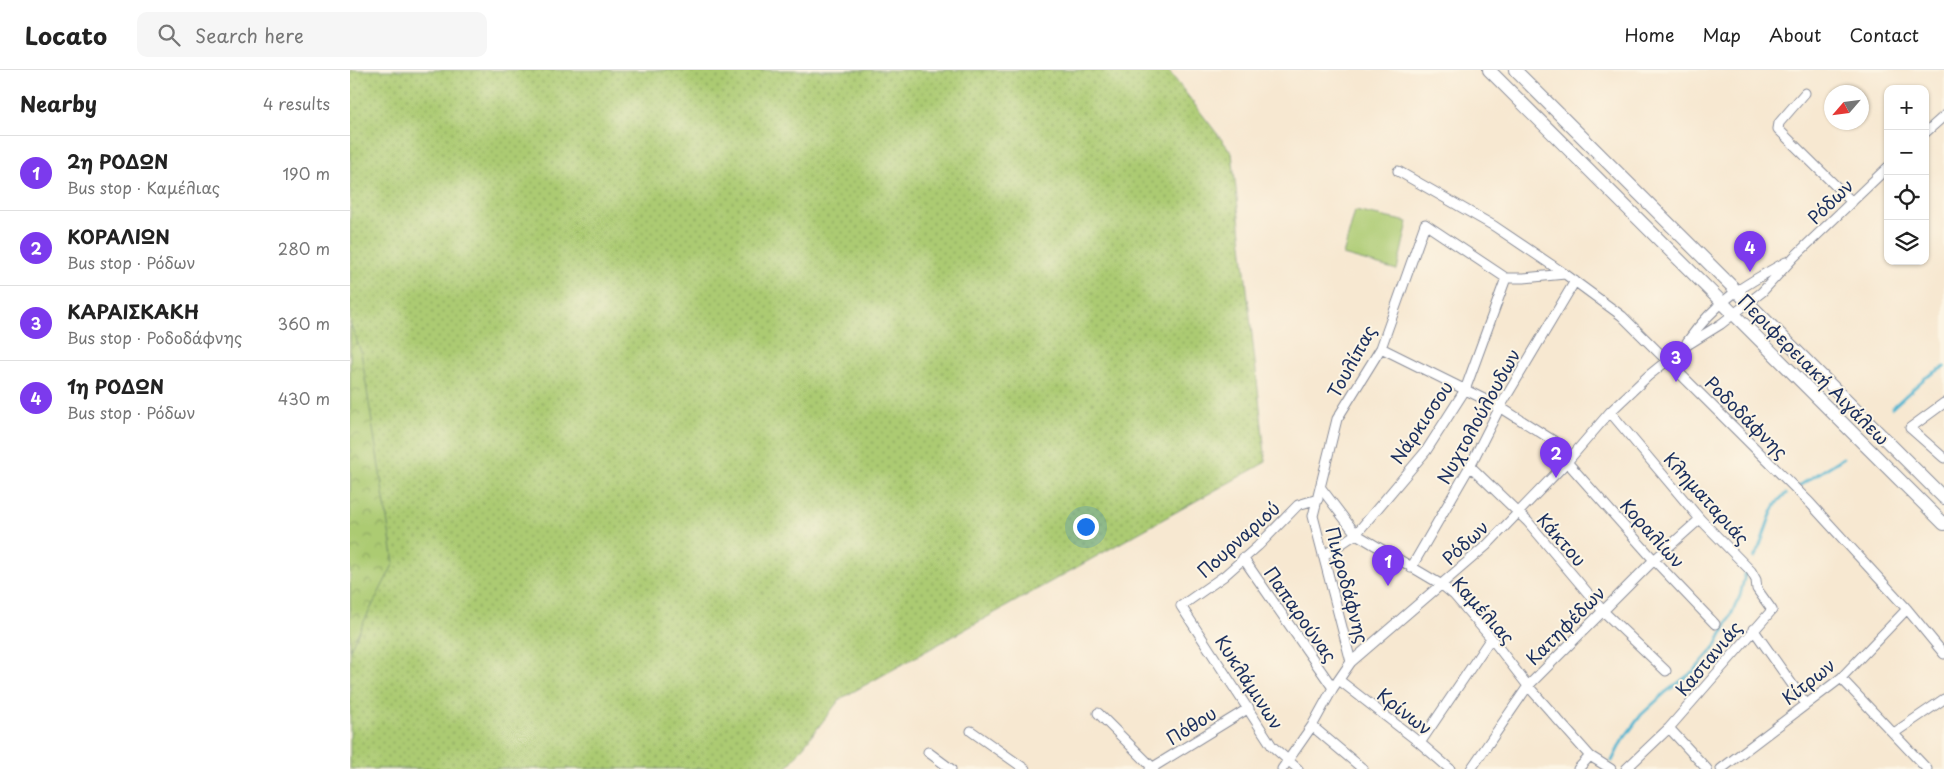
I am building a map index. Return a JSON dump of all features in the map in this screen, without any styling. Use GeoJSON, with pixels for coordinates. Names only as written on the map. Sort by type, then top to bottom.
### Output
{"type":"FeatureCollection","features":[{"type":"Feature","properties":{"kind":"main road","name":"Περιφερειακή Αιγάλεω"},"geometry":{"type":"LineString","coordinates":[[1489,70],[1944,524]]}},
{"type":"Feature","properties":{"kind":"main road","name":"Περιφερειακή Αιγάλεω"},"geometry":{"type":"LineString","coordinates":[[1515,70],[1944,498]]}},
{"type":"Feature","properties":{"kind":"street"},"geometry":{"type":"LineString","coordinates":[[1805,93],[1779,122],[1778,129],[1852,202]]}},
{"type":"Feature","properties":{"kind":"street"},"geometry":{"type":"LineString","coordinates":[[1928,130],[1944,116]]}},
{"type":"Feature","properties":{"kind":"street","name":"Ροδοδάφνης"},"geometry":{"type":"LineString","coordinates":[[1398,171],[1494,226],[1575,281],[1622,316],[1810,502],[1907,609],[1944,654]]}},
{"type":"Feature","properties":{"kind":"street","name":"Ρόδων"},"geometry":{"type":"LineString","coordinates":[[1282,769],[1312,726],[1333,688],[1351,662],[1487,545],[1568,462],[1610,412],[1667,359],[1734,314],[1762,292],[1794,257],[1884,171]]}},
{"type":"Feature","properties":{"kind":"street","name":"Τουλίπας"},"geometry":{"type":"LineString","coordinates":[[1313,516],[1337,419],[1381,348],[1425,224],[1506,278]]}},
{"type":"Feature","properties":{"kind":"street","name":"Ρόδων"},"geometry":{"type":"LineString","coordinates":[[1684,347],[1698,327],[1722,301],[1794,257]]}},
{"type":"Feature","properties":{"kind":"street"},"geometry":{"type":"LineString","coordinates":[[1506,278],[1565,274]]}},
{"type":"Feature","properties":{"kind":"street","name":"Νάρκισσου"},"geometry":{"type":"LineString","coordinates":[[1323,556],[1356,534],[1426,451],[1465,390],[1506,278]]}},
{"type":"Feature","properties":{"kind":"street","name":"Νυχτολούλουδων"},"geometry":{"type":"LineString","coordinates":[[1411,568],[1470,466],[1500,407],[1575,281]]}},
{"type":"Feature","properties":{"kind":"street","name":"Κοραλίων"},"geometry":{"type":"LineString","coordinates":[[1381,348],[1500,407],[1554,441],[1568,462],[1654,560],[1715,624]]}},
{"type":"Feature","properties":{"kind":"street"},"geometry":{"type":"LineString","coordinates":[[1944,403],[1910,428],[1944,458]]}},
{"type":"Feature","properties":{"kind":"street","name":"Κληματαριάς"},"geometry":{"type":"LineString","coordinates":[[1610,412],[1700,519],[1751,570],[1756,580],[1757,589],[1772,610]]}},
{"type":"Feature","properties":{"kind":"street","name":"Κάκτου"},"geometry":{"type":"LineString","coordinates":[[1470,466],[1518,513],[1602,611],[1666,671]]}},
{"type":"Feature","properties":{"kind":"street","name":"Καμέλιας"},"geometry":{"type":"LineString","coordinates":[[1321,488],[1356,534],[1442,585],[1454,596],[1491,638],[1528,686],[1590,756],[1611,769]]}},
{"type":"Feature","properties":{"kind":"street","name":"Πουρναριού"},"geometry":{"type":"LineString","coordinates":[[1181,606],[1224,576],[1258,546],[1298,505],[1318,499]]}},
{"type":"Feature","properties":{"kind":"street","name":"Πικροδάφνης"},"geometry":{"type":"LineString","coordinates":[[1313,516],[1351,662]]}},
{"type":"Feature","properties":{"kind":"street","name":"Κατηφέδων"},"geometry":{"type":"LineString","coordinates":[[1471,769],[1528,686],[1654,560],[1700,519]]}},
{"type":"Feature","properties":{"kind":"street","name":"Παπαρούνας"},"geometry":{"type":"LineString","coordinates":[[1243,558],[1333,688]]}},
{"type":"Feature","properties":{"kind":"street","name":"Κυκλάμινων"},"geometry":{"type":"LineString","coordinates":[[1181,606],[1272,746],[1298,769]]}},
{"type":"Feature","properties":{"kind":"street","name":"Κίτρων"},"geometry":{"type":"LineString","coordinates":[[1721,769],[1841,678],[1907,609]]}},
{"type":"Feature","properties":{"kind":"street","name":"Καστανιάς"},"geometry":{"type":"LineString","coordinates":[[1626,769],[1669,728],[1753,629],[1772,610]]}},
{"type":"Feature","properties":{"kind":"street"},"geometry":{"type":"LineString","coordinates":[[1753,629],[1806,704]]}},
{"type":"Feature","properties":{"kind":"street"},"geometry":{"type":"LineString","coordinates":[[1420,743],[1491,638]]}},
{"type":"Feature","properties":{"kind":"street"},"geometry":{"type":"LineString","coordinates":[[1841,678],[1927,769]]}},
{"type":"Feature","properties":{"kind":"street","name":"Κρίνων"},"geometry":{"type":"LineString","coordinates":[[1339,680],[1420,743],[1450,769]]}},
{"type":"Feature","properties":{"kind":"street"},"geometry":{"type":"LineString","coordinates":[[1894,732],[1944,699]]}},
{"type":"Feature","properties":{"kind":"street","name":"Πόθου"},"geometry":{"type":"LineString","coordinates":[[1152,768],[1249,708]]}},
{"type":"Feature","properties":{"kind":"street"},"geometry":{"type":"LineString","coordinates":[[1098,713],[1152,768]]}},
{"type":"Feature","properties":{"kind":"street"},"geometry":{"type":"LineString","coordinates":[[1312,726],[1363,769]]}},
{"type":"Feature","properties":{"kind":"street"},"geometry":{"type":"LineString","coordinates":[[1669,728],[1707,769]]}},
{"type":"Feature","properties":{"kind":"street"},"geometry":{"type":"LineString","coordinates":[[971,731],[1021,768]]}},
{"type":"Feature","properties":{"kind":"street"},"geometry":{"type":"LineString","coordinates":[[928,752],[949,769]]}},
{"type":"Feature","properties":{"kind":"street"},"geometry":{"type":"LineString","coordinates":[[1578,769],[1590,756]]}},
{"type":"Feature","properties":{"kind":"green space"},"geometry":{"type":"Polygon","coordinates":[[[350,70],[1168,70],[1232,153],[1266,462],[840,699],[786,769],[350,769],[350,70]]]}},
{"type":"Feature","properties":{"kind":"green space"},"geometry":{"type":"Polygon","coordinates":[[[1355,211],[1408,222],[1397,270],[1343,255],[1355,211]]]}},
{"type":"Feature","properties":{"kind":"green space"},"geometry":{"type":"Polygon","coordinates":[[[350,323],[361,352],[394,563],[350,649],[350,323]]]}},
{"type":"Feature","properties":{"kind":"waterway"},"geometry":{"type":"LineString","coordinates":[[1892,408],[1925,378],[1944,367]]}},
{"type":"Feature","properties":{"kind":"waterway"},"geometry":{"type":"LineString","coordinates":[[1799,486],[1843,458]]}},
{"type":"Feature","properties":{"kind":"waterway"},"geometry":{"type":"LineString","coordinates":[[1754,558],[1771,514],[1780,499],[1786,494]]}},
{"type":"Feature","properties":{"kind":"waterway"},"geometry":{"type":"LineString","coordinates":[[1612,761],[1622,741],[1641,715],[1666,692],[1694,671],[1716,646],[1740,596],[1746,570]]}},
{"type":"Feature","properties":{"kind":"place","name":"1η ΡΟΔΩΝ"},"geometry":{"type":"Point","coordinates":[1750,272]}},
{"type":"Feature","properties":{"kind":"place","name":"ΚΑΡΑΙΣΚΑΚΗ"},"geometry":{"type":"Point","coordinates":[1676,382]}},
{"type":"Feature","properties":{"kind":"place","name":"ΚΟΡΑΛΙΩΝ"},"geometry":{"type":"Point","coordinates":[1556,478]}},
{"type":"Feature","properties":{"kind":"place","name":"2η ΡΟΔΩΝ"},"geometry":{"type":"Point","coordinates":[1388,586]}}]}
